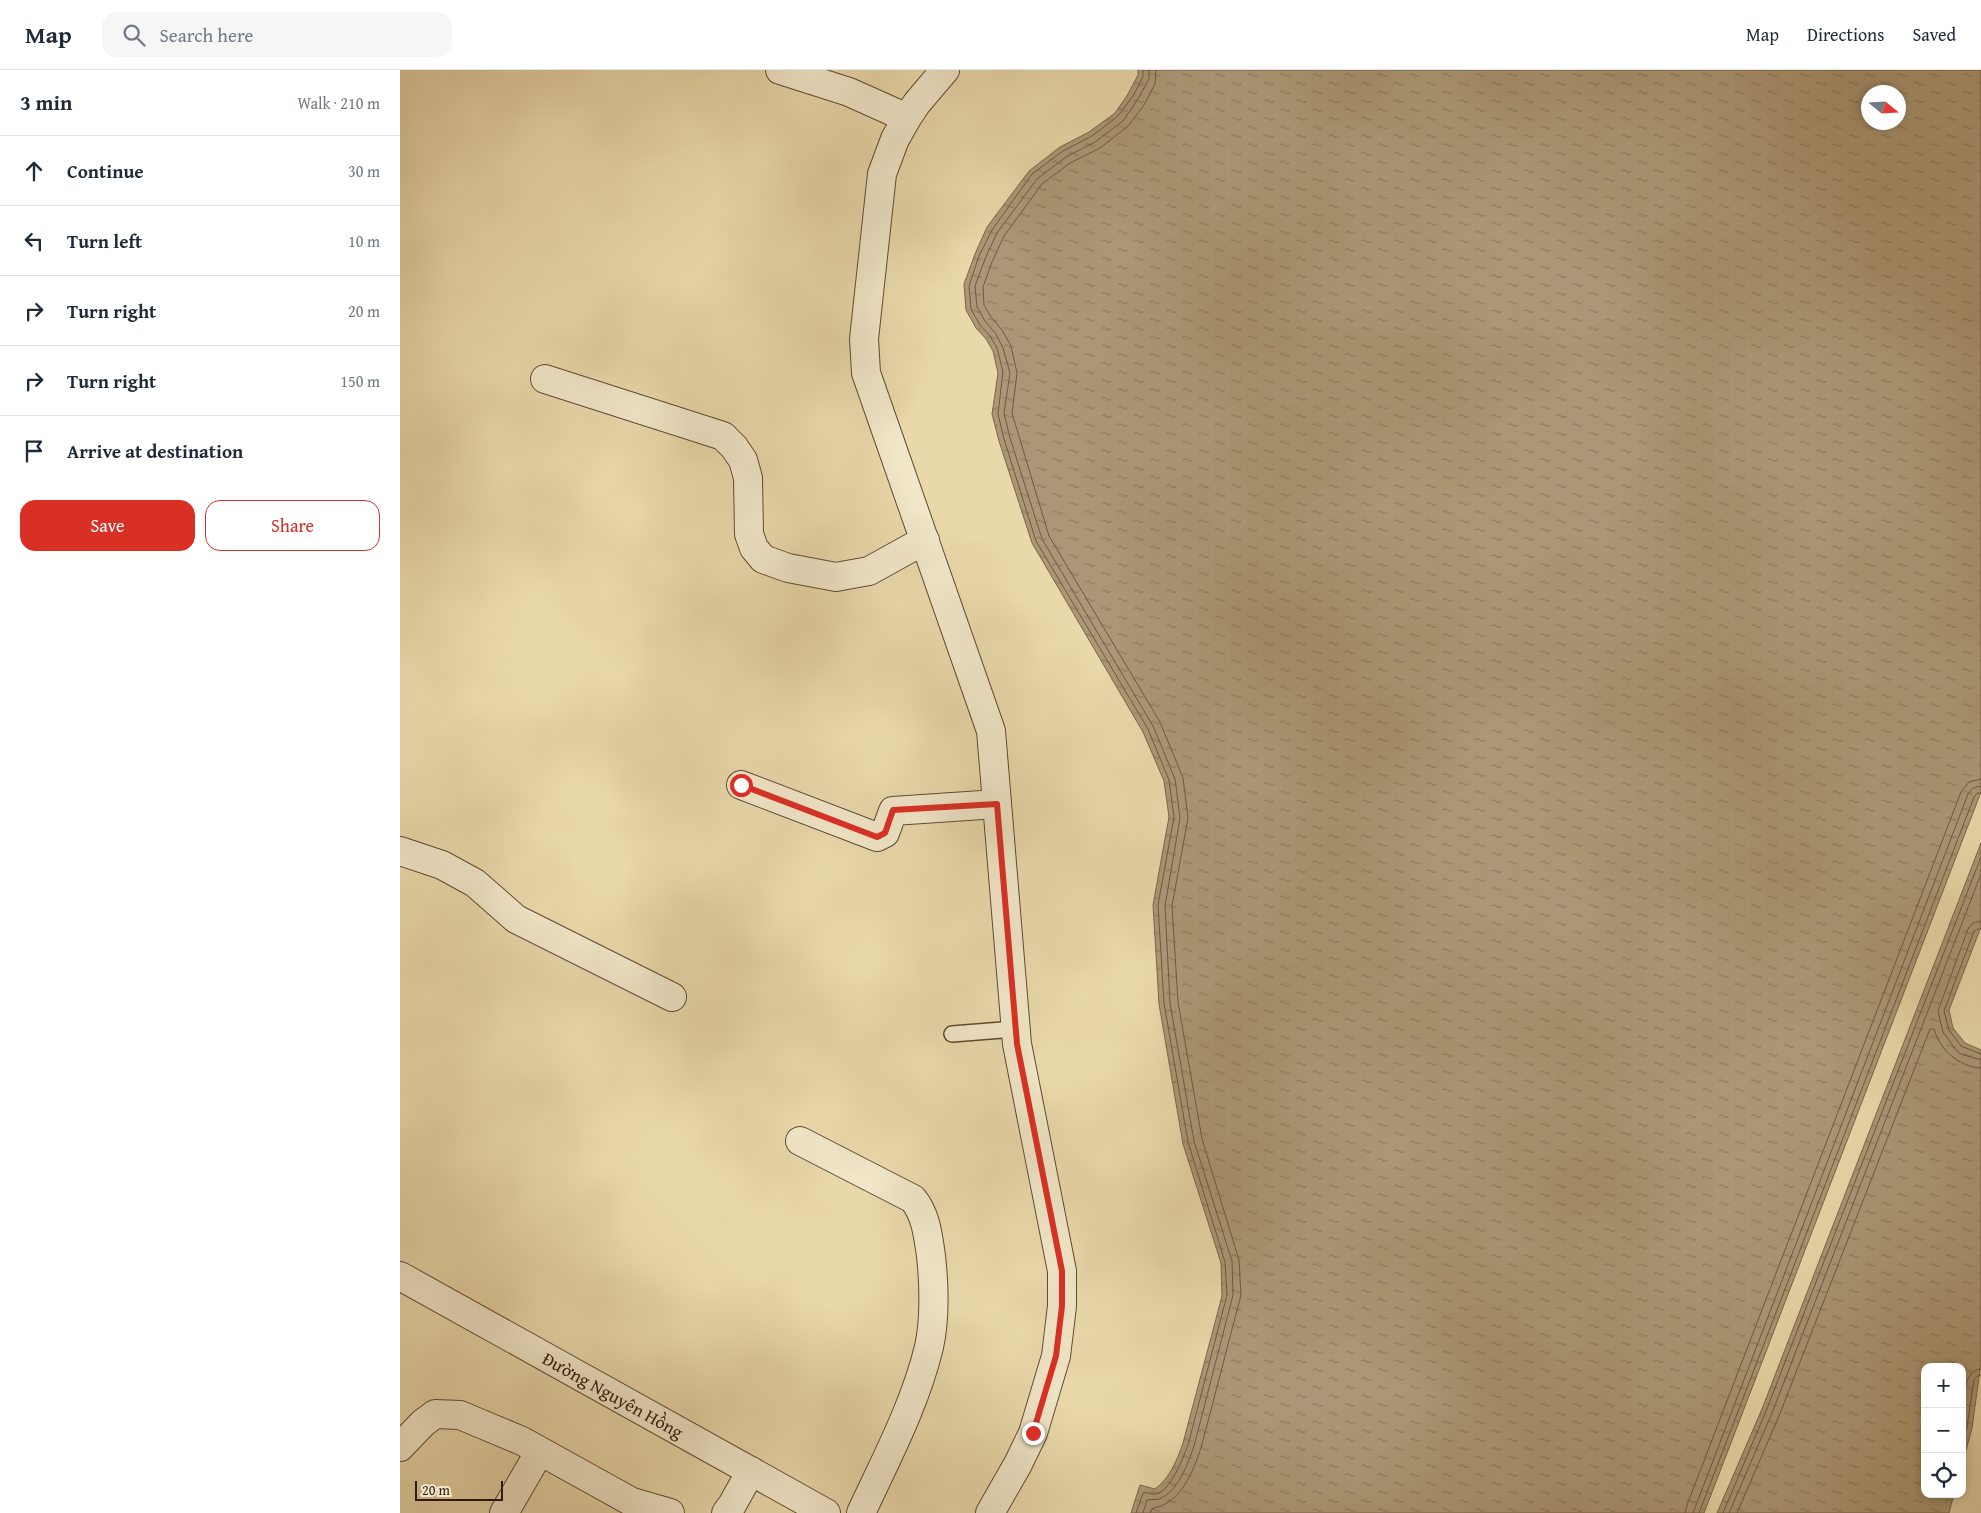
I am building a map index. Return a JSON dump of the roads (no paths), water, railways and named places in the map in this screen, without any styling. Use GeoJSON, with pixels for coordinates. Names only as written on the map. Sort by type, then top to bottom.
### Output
{"type":"FeatureCollection","features":[{"type":"Feature","properties":{"kind":"street"},"geometry":{"type":"LineString","coordinates":[[780,70],[849,92],[907,118]]}},
{"type":"Feature","properties":{"kind":"street"},"geometry":{"type":"LineString","coordinates":[[945,70],[907,118],[895,139],[882,174],[864,340],[866,373],[991,731],[1017,1044],[1062,1271],[1062,1306],[1056,1356],[1033,1433],[990,1513]]}},
{"type":"Feature","properties":{"kind":"street"},"geometry":{"type":"LineString","coordinates":[[545,379],[723,436],[743,460],[748,478],[749,534],[754,548],[763,559],[788,568],[836,577],[869,571],[925,540]]}},
{"type":"Feature","properties":{"kind":"street"},"geometry":{"type":"LineString","coordinates":[[741,785],[877,837],[885,833],[893,810],[997,804]]}},
{"type":"Feature","properties":{"kind":"street"},"geometry":{"type":"LineString","coordinates":[[400,851],[442,865],[475,883],[516,919],[672,998]]}},
{"type":"Feature","properties":{"kind":"street"},"geometry":{"type":"LineString","coordinates":[[800,1141],[914,1198],[921,1208],[928,1233],[934,1286],[929,1346],[909,1409],[861,1513]]}},
{"type":"Feature","properties":{"kind":"street","name":"Đường Nguyên Hồng"},"geometry":{"type":"LineString","coordinates":[[400,1276],[826,1513]]}},
{"type":"Feature","properties":{"kind":"street"},"geometry":{"type":"LineString","coordinates":[[400,1448],[423,1422],[435,1414],[460,1415],[522,1441],[632,1502],[670,1513]]}},
{"type":"Feature","properties":{"kind":"street"},"geometry":{"type":"LineString","coordinates":[[504,1513],[540,1451]]}},
{"type":"Feature","properties":{"kind":"street"},"geometry":{"type":"LineString","coordinates":[[726,1513],[751,1471]]}},
{"type":"Feature","properties":{"kind":"lane"},"geometry":{"type":"LineString","coordinates":[[952,1034],[1016,1029]]}},
{"type":"Feature","properties":{"kind":"water"},"geometry":{"type":"Polygon","coordinates":[[[1138,70],[1981,70],[1981,792],[1704,1513],[1131,1513],[1140,1485],[1155,1489],[1165,1480],[1178,1456],[1222,1296],[1221,1263],[1183,1144],[1159,1004],[1153,905],[1169,817],[1164,781],[1143,732],[1032,543],[992,414],[998,373],[993,351],[986,339],[976,328],[966,310],[964,284],[987,227],[1029,171],[1060,147],[1089,132],[1115,113],[1138,75],[1138,70]]]}},
{"type":"Feature","properties":{"kind":"water"},"geometry":{"type":"Polygon","coordinates":[[[1981,843],[1981,927],[1949,1010],[1953,1028],[1965,1043],[1981,1050],[1981,1363],[1972,1428],[1966,1450],[1966,1363],[1921,1363],[1921,1498],[1953,1498],[1949,1513],[1717,1513],[1762,1409],[1981,843]]]}}]}
